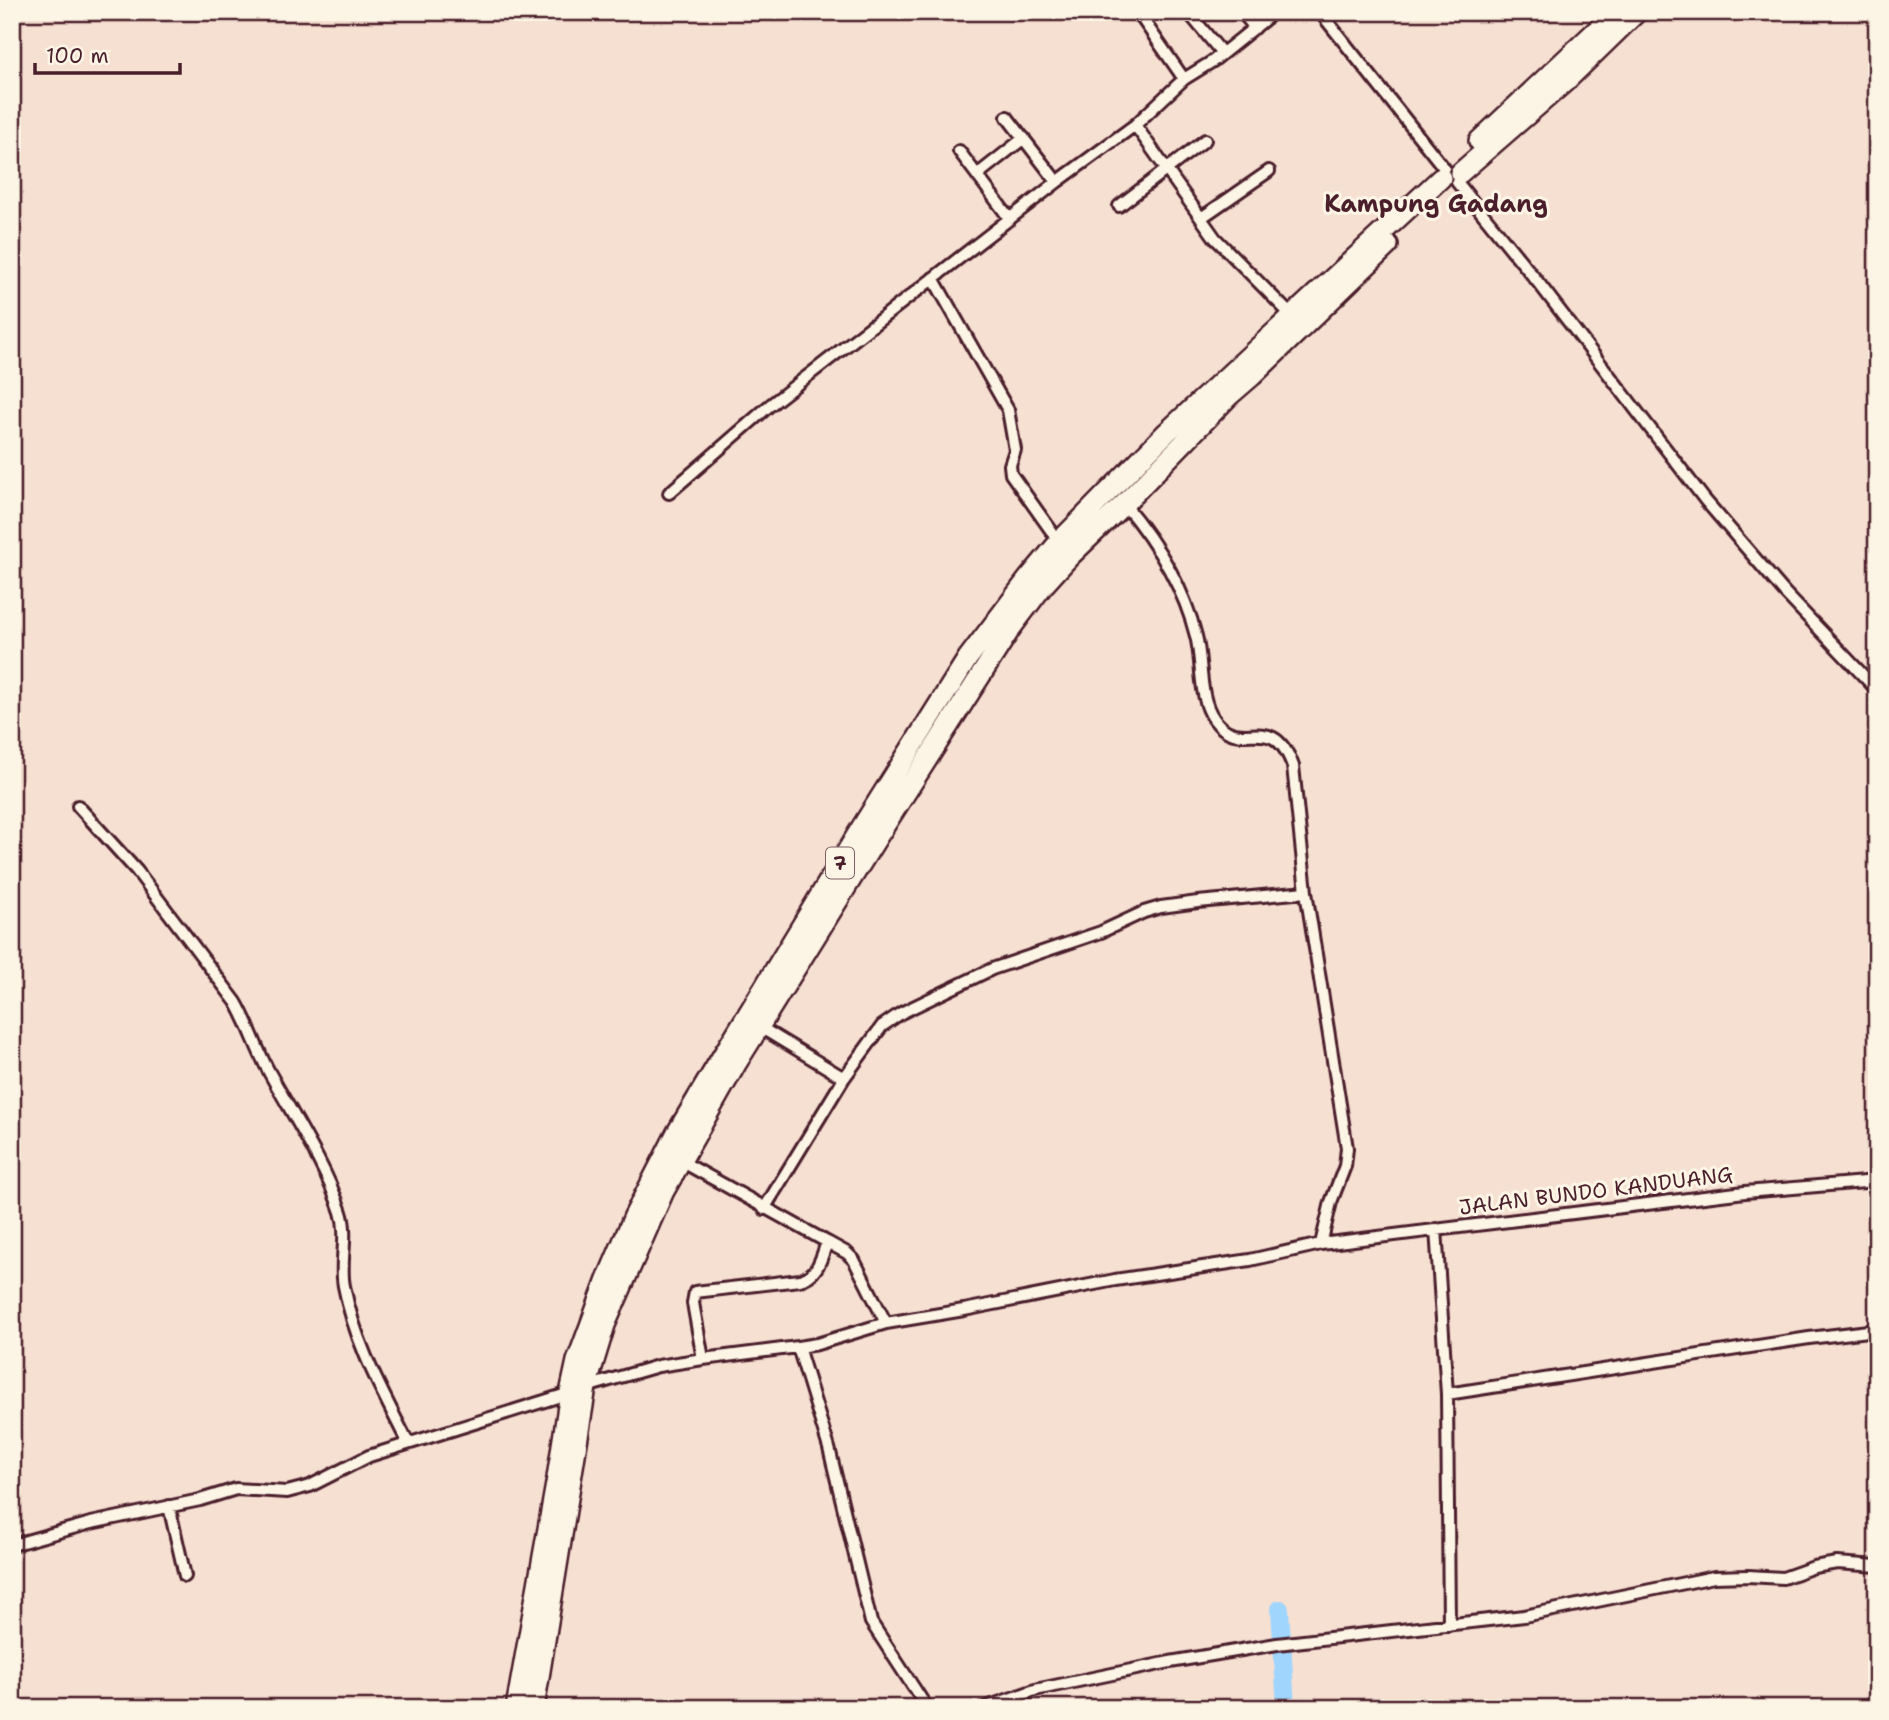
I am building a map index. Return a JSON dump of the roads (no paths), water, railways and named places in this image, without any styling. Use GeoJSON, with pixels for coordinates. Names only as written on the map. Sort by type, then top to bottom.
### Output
{"type":"FeatureCollection","features":[{"type":"Feature","properties":{"kind":"highway"},"geometry":{"type":"LineString","coordinates":[[1451,175],[1616,12]]}},
{"type":"Feature","properties":{"kind":"highway"},"geometry":{"type":"LineString","coordinates":[[1451,175],[1567,80],[1637,12]]}},
{"type":"Feature","properties":{"kind":"highway","name":"7"},"geometry":{"type":"LineString","coordinates":[[534,1708],[537,1639],[578,1390],[605,1325],[641,1219],[676,1134],[870,830],[1042,587],[1065,549],[1167,432],[1292,316],[1451,175]]}},
{"type":"Feature","properties":{"kind":"highway","name":"7"},"geometry":{"type":"LineString","coordinates":[[1065,549],[1124,505],[1230,394],[1270,359],[1451,175]]}},
{"type":"Feature","properties":{"kind":"highway","name":"7"},"geometry":{"type":"LineString","coordinates":[[641,1219],[681,1161],[760,1027],[870,830]]}},
{"type":"Feature","properties":{"kind":"highway","name":"7"},"geometry":{"type":"LineString","coordinates":[[516,1708],[537,1639]]}},
{"type":"Feature","properties":{"kind":"street"},"geometry":{"type":"LineString","coordinates":[[1188,12],[1222,54]]}},
{"type":"Feature","properties":{"kind":"street"},"geometry":{"type":"LineString","coordinates":[[1242,12],[1255,28]]}},
{"type":"Feature","properties":{"kind":"street"},"geometry":{"type":"LineString","coordinates":[[669,493],[769,406],[1057,182],[1135,125],[1184,79],[1222,54],[1274,12]]}},
{"type":"Feature","properties":{"kind":"street"},"geometry":{"type":"LineString","coordinates":[[1320,12],[1541,286],[1705,500],[1785,593],[1877,690]]}},
{"type":"Feature","properties":{"kind":"street"},"geometry":{"type":"LineString","coordinates":[[1142,17],[1184,79]]}},
{"type":"Feature","properties":{"kind":"street"},"geometry":{"type":"LineString","coordinates":[[1007,117],[1057,182]]}},
{"type":"Feature","properties":{"kind":"street"},"geometry":{"type":"LineString","coordinates":[[1135,125],[1215,238],[1292,316]]}},
{"type":"Feature","properties":{"kind":"street"},"geometry":{"type":"LineString","coordinates":[[976,175],[1024,138]]}},
{"type":"Feature","properties":{"kind":"street"},"geometry":{"type":"LineString","coordinates":[[1119,205],[1205,141]]}},
{"type":"Feature","properties":{"kind":"street"},"geometry":{"type":"LineString","coordinates":[[959,152],[1010,219]]}},
{"type":"Feature","properties":{"kind":"street"},"geometry":{"type":"LineString","coordinates":[[1201,218],[1269,171]]}},
{"type":"Feature","properties":{"kind":"street"},"geometry":{"type":"LineString","coordinates":[[933,278],[1008,410],[1015,450],[1010,465],[1011,474],[1065,549]]}},
{"type":"Feature","properties":{"kind":"street"},"geometry":{"type":"LineString","coordinates":[[1124,505],[1164,560],[1189,613],[1197,637],[1205,697],[1210,713],[1221,728],[1230,734],[1273,736],[1279,739],[1287,750],[1296,784],[1306,892],[1347,1149],[1345,1166],[1331,1202],[1321,1244]]}},
{"type":"Feature","properties":{"kind":"street"},"geometry":{"type":"LineString","coordinates":[[78,806],[137,871],[245,1017],[261,1057],[321,1168],[341,1212],[345,1226],[342,1278],[356,1335],[408,1443]]}},
{"type":"Feature","properties":{"kind":"street"},"geometry":{"type":"LineString","coordinates":[[764,1209],[844,1078],[875,1034],[888,1021],[992,969],[1101,932],[1144,912],[1161,907],[1306,892]]}},
{"type":"Feature","properties":{"kind":"street"},"geometry":{"type":"LineString","coordinates":[[760,1027],[844,1078]]}},
{"type":"Feature","properties":{"kind":"street"},"geometry":{"type":"LineString","coordinates":[[681,1161],[847,1253],[854,1259],[886,1323]]}},
{"type":"Feature","properties":{"kind":"street","name":"JALAN BUNDO KANDUANG"},"geometry":{"type":"LineString","coordinates":[[12,1545],[91,1523],[236,1489],[287,1492],[310,1486],[369,1456],[658,1366],[817,1344],[886,1323],[1128,1278],[1250,1260],[1321,1244],[1745,1192],[1877,1181]]}},
{"type":"Feature","properties":{"kind":"street"},"geometry":{"type":"LineString","coordinates":[[1436,1229],[1447,1394],[1448,1625]]}},
{"type":"Feature","properties":{"kind":"street"},"geometry":{"type":"LineString","coordinates":[[702,1359],[692,1303],[695,1292],[809,1278],[819,1264],[827,1242]]}},
{"type":"Feature","properties":{"kind":"street"},"geometry":{"type":"LineString","coordinates":[[1447,1394],[1877,1330]]}},
{"type":"Feature","properties":{"kind":"street"},"geometry":{"type":"LineString","coordinates":[[798,1347],[826,1437],[871,1622],[927,1708]]}},
{"type":"Feature","properties":{"kind":"street"},"geometry":{"type":"LineString","coordinates":[[169,1506],[185,1576]]}},
{"type":"Feature","properties":{"kind":"street"},"geometry":{"type":"LineString","coordinates":[[984,1708],[1035,1690],[1170,1662],[1282,1643],[1524,1616],[1714,1577],[1783,1578],[1814,1567],[1837,1563],[1877,1566]]}},
{"type":"Feature","properties":{"kind":"waterway"},"geometry":{"type":"LineString","coordinates":[[1280,1609],[1286,1708]]}},
{"type":"Feature","properties":{"kind":"district","name":"Kampung Gadang"},"geometry":{"type":"Point","coordinates":[1436,204]}}]}
